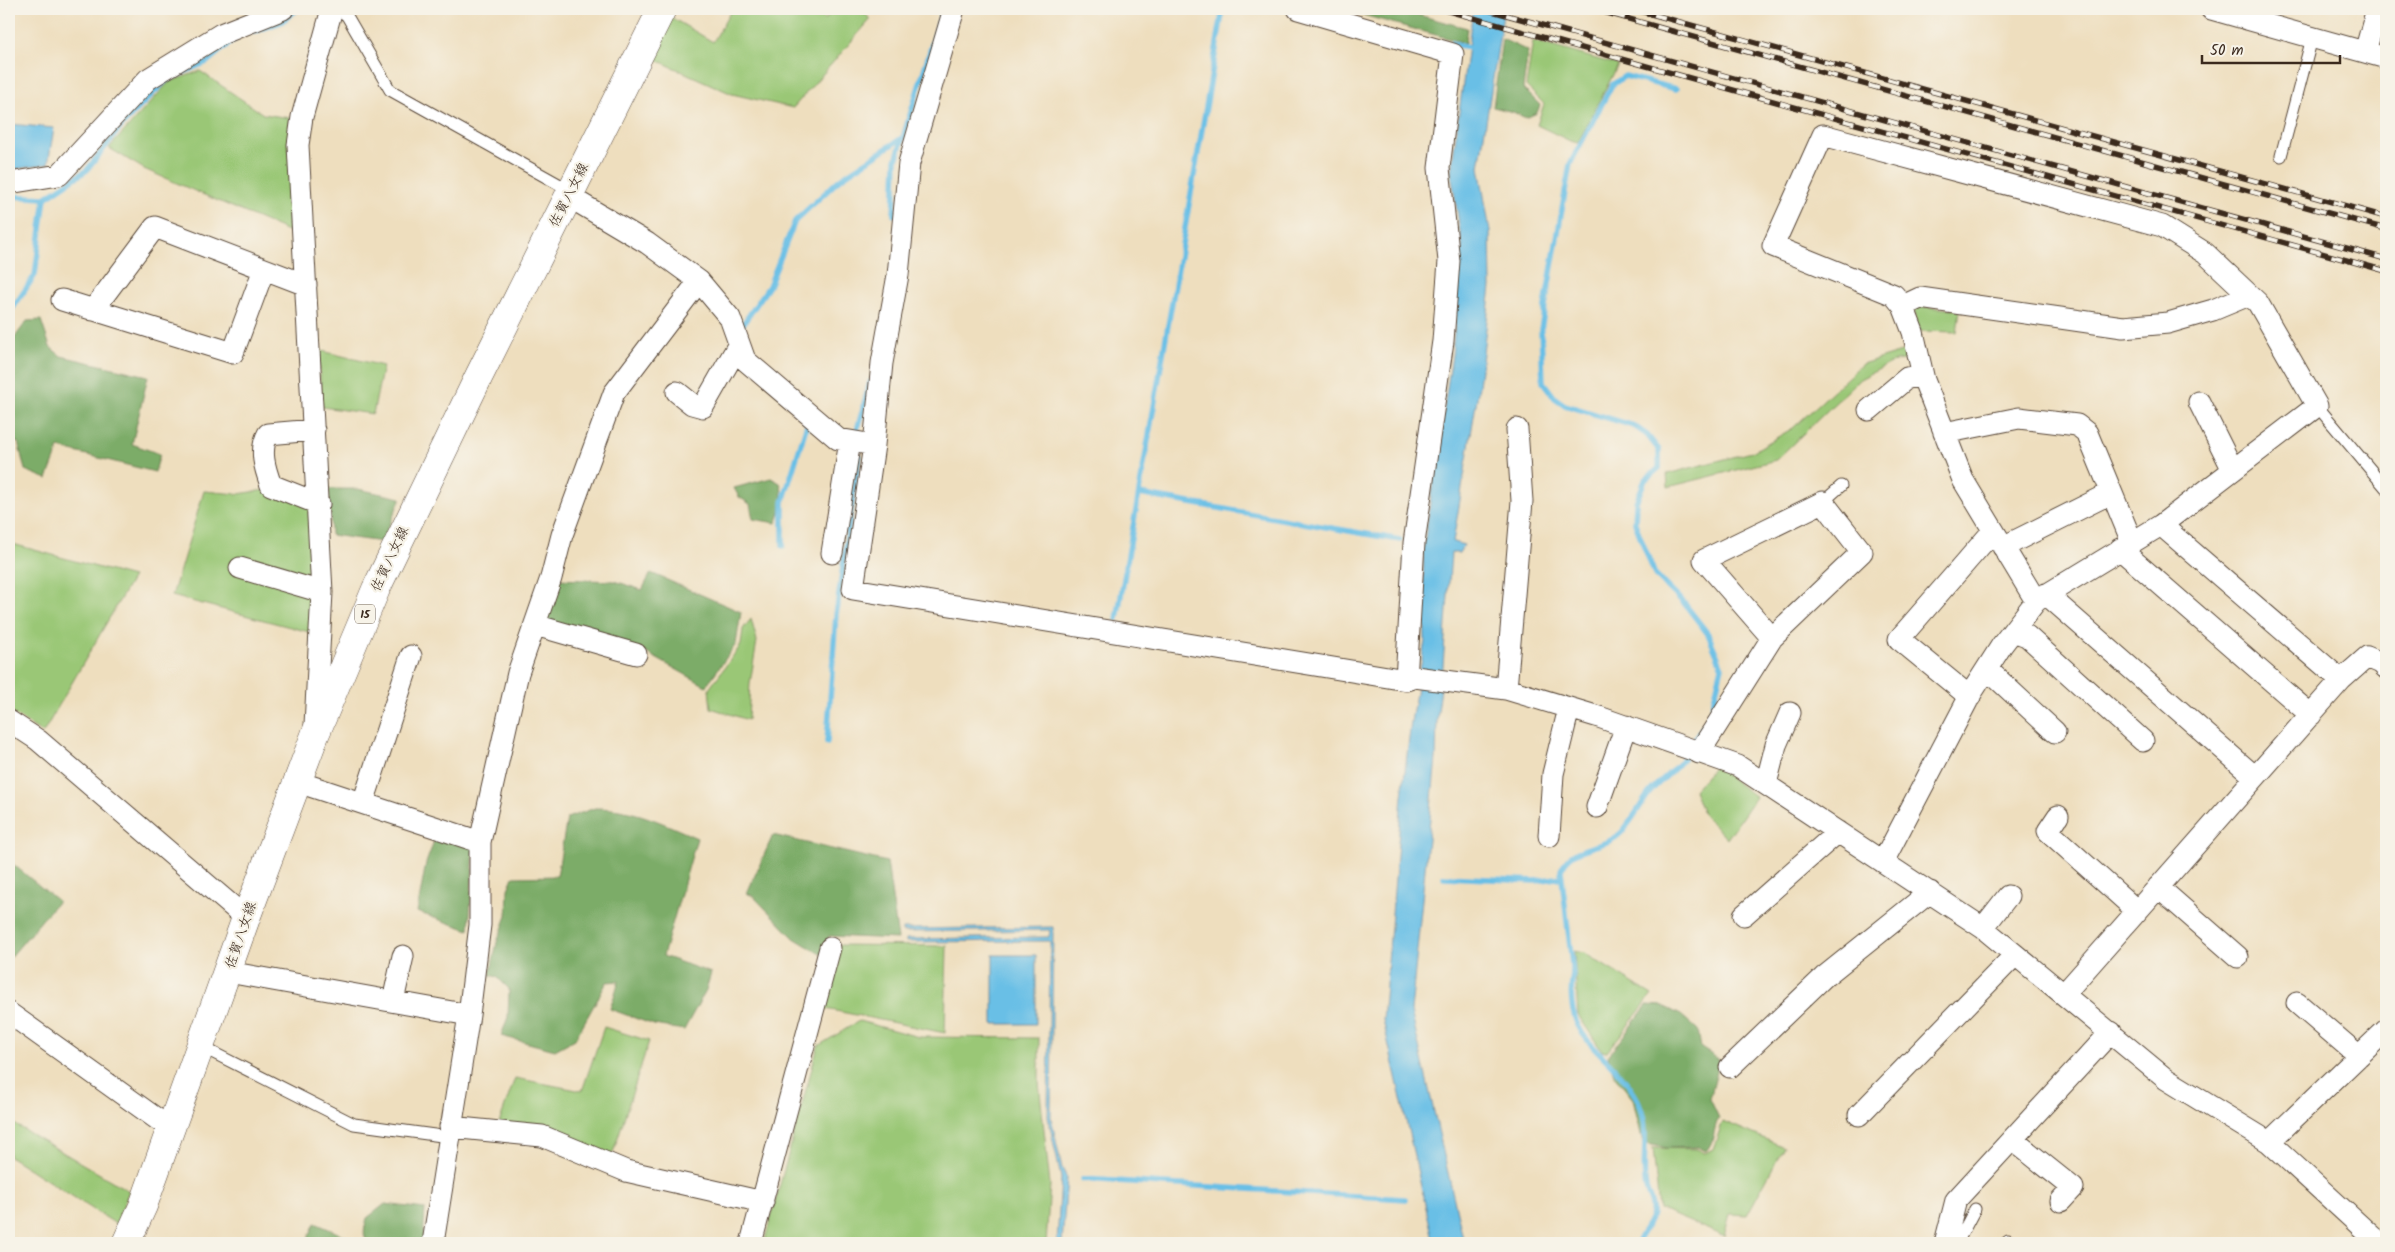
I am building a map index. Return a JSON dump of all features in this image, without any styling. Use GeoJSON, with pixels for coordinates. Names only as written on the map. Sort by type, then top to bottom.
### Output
{"type":"FeatureCollection","features":[{"type":"Feature","properties":{"kind":"main road","name":"佐賀八女線"},"geometry":{"type":"LineString","coordinates":[[126,1243],[143,1206],[246,918],[314,736],[376,589],[569,194],[662,9]]}},
{"type":"Feature","properties":{"kind":"street"},"geometry":{"type":"LineString","coordinates":[[9,183],[59,175],[148,79],[221,34],[282,9]]}},
{"type":"Feature","properties":{"kind":"street"},"geometry":{"type":"LineString","coordinates":[[314,736],[322,592],[319,504],[298,145],[302,117],[332,9]]}},
{"type":"Feature","properties":{"kind":"street"},"geometry":{"type":"LineString","coordinates":[[954,9],[909,163],[898,275],[882,363],[874,445],[853,589],[1406,680],[1414,677],[1506,689],[1626,726],[1699,754],[1738,766],[1983,928],[2166,1079],[2269,1142],[2380,1243]]}},
{"type":"Feature","properties":{"kind":"street"},"geometry":{"type":"LineString","coordinates":[[1298,9],[1453,54],[1439,168],[1448,261],[1442,341],[1414,543],[1406,680]]}},
{"type":"Feature","properties":{"kind":"street"},"geometry":{"type":"LineString","coordinates":[[2211,9],[2386,58]]}},
{"type":"Feature","properties":{"kind":"street"},"geometry":{"type":"LineString","coordinates":[[2365,52],[2377,9]]}},
{"type":"Feature","properties":{"kind":"street"},"geometry":{"type":"LineString","coordinates":[[1883,862],[1970,697],[2013,631],[2041,597],[2162,525],[2317,406],[2258,303],[2205,253],[2162,226],[1823,134],[1773,246],[1894,295],[1903,306],[1913,332],[1923,376],[1963,480],[1998,539],[2041,597],[2255,777]]}},
{"type":"Feature","properties":{"kind":"street"},"geometry":{"type":"LineString","coordinates":[[569,194],[647,243],[699,281],[730,318],[746,360],[838,439],[874,445]]}},
{"type":"Feature","properties":{"kind":"street"},"geometry":{"type":"LineString","coordinates":[[93,310],[155,227],[306,285]]}},
{"type":"Feature","properties":{"kind":"street"},"geometry":{"type":"LineString","coordinates":[[62,300],[233,353],[264,269]]}},
{"type":"Feature","properties":{"kind":"street"},"geometry":{"type":"LineString","coordinates":[[433,1243],[469,1015],[480,925],[480,842],[518,673],[551,578],[562,535],[614,393],[699,281]]}},
{"type":"Feature","properties":{"kind":"street"},"geometry":{"type":"LineString","coordinates":[[1903,306],[1920,298],[2123,326],[2168,323],[2213,310],[2249,295]]}},
{"type":"Feature","properties":{"kind":"street"},"geometry":{"type":"LineString","coordinates":[[677,392],[692,404],[703,407],[739,344]]}},
{"type":"Feature","properties":{"kind":"street"},"geometry":{"type":"LineString","coordinates":[[1870,410],[1907,378],[1923,376]]}},
{"type":"Feature","properties":{"kind":"street"},"geometry":{"type":"LineString","coordinates":[[2199,402],[2234,470]]}},
{"type":"Feature","properties":{"kind":"street"},"geometry":{"type":"LineString","coordinates":[[1944,432],[2019,418],[2077,425],[2087,433],[2112,492],[2126,546],[2311,715]]}},
{"type":"Feature","properties":{"kind":"street"},"geometry":{"type":"LineString","coordinates":[[1506,689],[1522,501],[1517,429]]}},
{"type":"Feature","properties":{"kind":"street"},"geometry":{"type":"LineString","coordinates":[[314,430],[268,434],[264,441],[265,468],[271,485],[319,504]]}},
{"type":"Feature","properties":{"kind":"street"},"geometry":{"type":"LineString","coordinates":[[832,553],[850,441]]}},
{"type":"Feature","properties":{"kind":"street"},"geometry":{"type":"LineString","coordinates":[[1970,697],[1899,639],[1998,539],[2112,492]]}},
{"type":"Feature","properties":{"kind":"street"},"geometry":{"type":"LineString","coordinates":[[1699,754],[1772,638],[1862,552],[1822,502],[1704,560],[1772,638]]}},
{"type":"Feature","properties":{"kind":"street"},"geometry":{"type":"LineString","coordinates":[[2162,525],[2341,680]]}},
{"type":"Feature","properties":{"kind":"street"},"geometry":{"type":"LineString","coordinates":[[240,568],[322,592]]}},
{"type":"Feature","properties":{"kind":"street"},"geometry":{"type":"LineString","coordinates":[[535,625],[636,654]]}},
{"type":"Feature","properties":{"kind":"street"},"geometry":{"type":"LineString","coordinates":[[2013,631],[2028,636],[2143,741]]}},
{"type":"Feature","properties":{"kind":"street"},"geometry":{"type":"LineString","coordinates":[[362,803],[411,656]]}},
{"type":"Feature","properties":{"kind":"street"},"geometry":{"type":"LineString","coordinates":[[2064,994],[2341,680],[2367,657],[2381,663],[2386,668]]}},
{"type":"Feature","properties":{"kind":"street"},"geometry":{"type":"LineString","coordinates":[[1987,669],[2055,732]]}},
{"type":"Feature","properties":{"kind":"street"},"geometry":{"type":"LineString","coordinates":[[1548,836],[1553,774],[1569,708]]}},
{"type":"Feature","properties":{"kind":"street"},"geometry":{"type":"LineString","coordinates":[[1766,784],[1776,744],[1790,713]]}},
{"type":"Feature","properties":{"kind":"street"},"geometry":{"type":"LineString","coordinates":[[9,721],[38,740],[246,918]]}},
{"type":"Feature","properties":{"kind":"street"},"geometry":{"type":"LineString","coordinates":[[1597,807],[1626,726]]}},
{"type":"Feature","properties":{"kind":"street"},"geometry":{"type":"LineString","coordinates":[[298,782],[480,842]]}},
{"type":"Feature","properties":{"kind":"street"},"geometry":{"type":"LineString","coordinates":[[2058,816],[2048,831],[2137,911]]}},
{"type":"Feature","properties":{"kind":"street"},"geometry":{"type":"LineString","coordinates":[[1744,915],[1838,832]]}},
{"type":"Feature","properties":{"kind":"street"},"geometry":{"type":"LineString","coordinates":[[2158,887],[2238,957]]}},
{"type":"Feature","properties":{"kind":"street"},"geometry":{"type":"LineString","coordinates":[[1730,1067],[1824,977],[1930,892]]}},
{"type":"Feature","properties":{"kind":"street"},"geometry":{"type":"LineString","coordinates":[[1983,928],[2008,896]]}},
{"type":"Feature","properties":{"kind":"street"},"geometry":{"type":"LineString","coordinates":[[751,1243],[830,948]]}},
{"type":"Feature","properties":{"kind":"street"},"geometry":{"type":"LineString","coordinates":[[1860,1115],[2016,955]]}},
{"type":"Feature","properties":{"kind":"street"},"geometry":{"type":"LineString","coordinates":[[393,1001],[403,956]]}},
{"type":"Feature","properties":{"kind":"street"},"geometry":{"type":"LineString","coordinates":[[228,972],[469,1015]]}},
{"type":"Feature","properties":{"kind":"street"},"geometry":{"type":"LineString","coordinates":[[2296,1003],[2359,1056]]}},
{"type":"Feature","properties":{"kind":"street"},"geometry":{"type":"LineString","coordinates":[[9,1013],[171,1129]]}},
{"type":"Feature","properties":{"kind":"street"},"geometry":{"type":"LineString","coordinates":[[2269,1142],[2386,1030]]}},
{"type":"Feature","properties":{"kind":"street"},"geometry":{"type":"LineString","coordinates":[[1954,1243],[1971,1199],[2013,1140],[2111,1032]]}},
{"type":"Feature","properties":{"kind":"street"},"geometry":{"type":"LineString","coordinates":[[450,1132],[542,1136],[626,1171],[763,1202]]}},
{"type":"Feature","properties":{"kind":"street"},"geometry":{"type":"LineString","coordinates":[[2013,1140],[2073,1188],[2061,1201]]}},
{"type":"Feature","properties":{"kind":"street"},"geometry":{"type":"LineString","coordinates":[[1945,1243],[1956,1200],[1971,1199]]}},
{"type":"Feature","properties":{"kind":"lane"},"geometry":{"type":"LineString","coordinates":[[338,9],[347,16],[390,90],[569,194]]}},
{"type":"Feature","properties":{"kind":"lane"},"geometry":{"type":"LineString","coordinates":[[2281,156],[2312,38]]}},
{"type":"Feature","properties":{"kind":"lane"},"geometry":{"type":"LineString","coordinates":[[2317,406],[2386,488]]}},
{"type":"Feature","properties":{"kind":"lane"},"geometry":{"type":"LineString","coordinates":[[1822,502],[1841,486]]}},
{"type":"Feature","properties":{"kind":"lane"},"geometry":{"type":"LineString","coordinates":[[200,1046],[354,1124],[450,1132]]}},
{"type":"Feature","properties":{"kind":"lane"},"geometry":{"type":"LineString","coordinates":[[1957,1243],[1971,1199]]}},
{"type":"Feature","properties":{"kind":"green space"},"geometry":{"type":"Polygon","coordinates":[[[732,9],[805,9],[826,19],[832,9],[858,9],[871,19],[793,108],[732,94],[650,57],[667,15],[713,42],[732,9]]]}},
{"type":"Feature","properties":{"kind":"green space"},"geometry":{"type":"Polygon","coordinates":[[[1341,9],[1396,9],[1467,28],[1465,43],[1341,9]]]}},
{"type":"Feature","properties":{"kind":"green space"},"geometry":{"type":"Polygon","coordinates":[[[1502,39],[1528,51],[1523,88],[1540,105],[1537,113],[1526,118],[1513,112],[1493,107],[1502,39]]]}},
{"type":"Feature","properties":{"kind":"green space"},"geometry":{"type":"Polygon","coordinates":[[[1533,41],[1618,65],[1578,143],[1537,125],[1544,104],[1526,86],[1533,41]]]}},
{"type":"Feature","properties":{"kind":"green space"},"geometry":{"type":"Polygon","coordinates":[[[200,71],[263,114],[290,118],[289,146],[297,235],[144,169],[109,148],[169,82],[200,71]]]}},
{"type":"Feature","properties":{"kind":"green space"},"geometry":{"type":"Polygon","coordinates":[[[1914,306],[1960,310],[1957,332],[1917,331],[1914,306]]]}},
{"type":"Feature","properties":{"kind":"green space"},"geometry":{"type":"Polygon","coordinates":[[[41,320],[50,347],[61,356],[148,376],[132,444],[160,454],[155,472],[59,448],[47,479],[25,470],[18,442],[9,445],[9,345],[27,321],[41,320]]]}},
{"type":"Feature","properties":{"kind":"green space"},"geometry":{"type":"Polygon","coordinates":[[[318,350],[383,366],[373,414],[322,407],[318,350]]]}},
{"type":"Feature","properties":{"kind":"green space"},"geometry":{"type":"Polygon","coordinates":[[[1908,350],[1910,359],[1895,361],[1860,379],[1776,460],[1668,487],[1667,474],[1752,452],[1793,428],[1862,364],[1908,350]]]}},
{"type":"Feature","properties":{"kind":"green space"},"geometry":{"type":"Polygon","coordinates":[[[771,478],[780,483],[782,492],[781,509],[776,523],[753,519],[750,504],[739,497],[734,488],[771,478]]]}},
{"type":"Feature","properties":{"kind":"green space"},"geometry":{"type":"Polygon","coordinates":[[[272,489],[314,506],[313,633],[172,596],[204,491],[238,494],[272,489]]]}},
{"type":"Feature","properties":{"kind":"green space"},"geometry":{"type":"Polygon","coordinates":[[[329,489],[358,489],[401,498],[382,542],[331,535],[329,489]]]}},
{"type":"Feature","properties":{"kind":"green space"},"geometry":{"type":"Polygon","coordinates":[[[9,543],[133,577],[43,733],[9,711],[9,543]]]}},
{"type":"Feature","properties":{"kind":"green space"},"geometry":{"type":"Polygon","coordinates":[[[651,573],[741,612],[736,644],[706,686],[643,651],[541,624],[557,579],[615,581],[642,590],[651,573]]]}},
{"type":"Feature","properties":{"kind":"green space"},"geometry":{"type":"Polygon","coordinates":[[[751,619],[757,641],[750,683],[748,720],[711,708],[709,689],[741,645],[743,629],[751,619]]]}},
{"type":"Feature","properties":{"kind":"green space"},"geometry":{"type":"Polygon","coordinates":[[[1715,766],[1756,797],[1727,839],[1703,814],[1694,790],[1715,766]]]}},
{"type":"Feature","properties":{"kind":"green space"},"geometry":{"type":"Polygon","coordinates":[[[595,808],[635,814],[660,822],[697,838],[663,956],[711,973],[706,990],[684,1030],[654,1025],[610,1009],[619,981],[607,982],[575,1039],[555,1050],[501,1036],[508,1017],[509,989],[497,977],[490,975],[497,942],[507,916],[508,889],[513,877],[557,876],[567,818],[595,808]]]}},
{"type":"Feature","properties":{"kind":"green space"},"geometry":{"type":"Polygon","coordinates":[[[773,835],[887,862],[898,939],[829,936],[822,955],[794,938],[754,897],[747,893],[773,835]]]}},
{"type":"Feature","properties":{"kind":"green space"},"geometry":{"type":"Polygon","coordinates":[[[436,836],[474,848],[469,930],[417,912],[426,863],[436,836]]]}},
{"type":"Feature","properties":{"kind":"green space"},"geometry":{"type":"Polygon","coordinates":[[[9,861],[58,901],[9,959],[9,861]]]}},
{"type":"Feature","properties":{"kind":"green space"},"geometry":{"type":"Polygon","coordinates":[[[837,945],[947,946],[945,1033],[821,1008],[837,945]]]}},
{"type":"Feature","properties":{"kind":"green space"},"geometry":{"type":"Polygon","coordinates":[[[1574,951],[1584,953],[1652,995],[1607,1052],[1602,1051],[1578,1015],[1574,951]]]}},
{"type":"Feature","properties":{"kind":"green space"},"geometry":{"type":"Polygon","coordinates":[[[1647,1005],[1663,1006],[1681,1015],[1698,1030],[1701,1048],[1720,1060],[1710,1099],[1719,1118],[1711,1143],[1706,1151],[1698,1147],[1667,1148],[1643,1143],[1633,1099],[1614,1075],[1608,1056],[1647,1005]]]}},
{"type":"Feature","properties":{"kind":"green space"},"geometry":{"type":"Polygon","coordinates":[[[859,1021],[919,1037],[1039,1038],[1039,1083],[1050,1185],[1046,1243],[764,1243],[818,1046],[859,1021]]]}},
{"type":"Feature","properties":{"kind":"green space"},"geometry":{"type":"Polygon","coordinates":[[[604,1027],[649,1041],[611,1159],[499,1123],[515,1078],[582,1091],[604,1027]]]}},
{"type":"Feature","properties":{"kind":"green space"},"geometry":{"type":"Polygon","coordinates":[[[9,1121],[129,1191],[116,1224],[9,1156],[9,1121]]]}},
{"type":"Feature","properties":{"kind":"green space"},"geometry":{"type":"Polygon","coordinates":[[[1723,1121],[1784,1147],[1747,1215],[1730,1214],[1724,1236],[1659,1209],[1653,1148],[1697,1149],[1705,1153],[1713,1149],[1723,1121]]]}},
{"type":"Feature","properties":{"kind":"green space"},"geometry":{"type":"Polygon","coordinates":[[[385,1204],[425,1209],[423,1243],[369,1243],[364,1234],[367,1218],[385,1204]]]}},
{"type":"Feature","properties":{"kind":"green space"},"geometry":{"type":"Polygon","coordinates":[[[315,1223],[361,1243],[306,1243],[315,1223]]]}},
{"type":"Feature","properties":{"kind":"water"},"geometry":{"type":"Polygon","coordinates":[[[1473,9],[1504,9],[1479,167],[1490,231],[1491,287],[1479,386],[1453,542],[1464,545],[1459,553],[1451,553],[1442,680],[1437,720],[1436,758],[1411,1011],[1464,1243],[1434,1243],[1383,1020],[1402,796],[1411,722],[1425,641],[1423,551],[1452,355],[1462,244],[1451,172],[1473,9]]]}},
{"type":"Feature","properties":{"kind":"water"},"geometry":{"type":"Polygon","coordinates":[[[9,124],[54,128],[48,164],[9,170],[9,124]]]}},
{"type":"Feature","properties":{"kind":"water"},"geometry":{"type":"Polygon","coordinates":[[[1053,927],[1051,1117],[1062,1168],[1067,1178],[1062,1243],[1057,1243],[1061,1178],[1048,1117],[1050,941],[906,942],[906,939],[1049,937],[1050,930],[902,932],[902,929],[1053,927]]]}},
{"type":"Feature","properties":{"kind":"water"},"geometry":{"type":"Polygon","coordinates":[[[993,955],[1036,955],[1036,1024],[993,1024],[993,955]]]}},
{"type":"Feature","properties":{"kind":"waterway"},"geometry":{"type":"LineString","coordinates":[[254,32],[281,22],[298,9]]}},
{"type":"Feature","properties":{"kind":"waterway"},"geometry":{"type":"LineString","coordinates":[[894,215],[896,160],[943,9]]}},
{"type":"Feature","properties":{"kind":"waterway"},"geometry":{"type":"LineString","coordinates":[[1117,619],[1223,9]]}},
{"type":"Feature","properties":{"kind":"waterway"},"geometry":{"type":"LineString","coordinates":[[9,196],[45,198],[87,170],[123,124],[167,79],[207,62],[236,38]]}},
{"type":"Feature","properties":{"kind":"waterway"},"geometry":{"type":"LineString","coordinates":[[1452,43],[1468,48]]}},
{"type":"Feature","properties":{"kind":"waterway"},"geometry":{"type":"LineString","coordinates":[[1676,89],[1625,76],[1612,85],[1570,164],[1541,329],[1543,382],[1555,398],[1565,405],[1634,426],[1647,435],[1659,450],[1659,468],[1645,480],[1636,502],[1635,523],[1655,575],[1684,603],[1708,634],[1722,667],[1710,716],[1691,745]]}},
{"type":"Feature","properties":{"kind":"waterway"},"geometry":{"type":"LineString","coordinates":[[742,329],[741,327],[769,286],[795,221],[840,179],[905,136]]}},
{"type":"Feature","properties":{"kind":"waterway"},"geometry":{"type":"LineString","coordinates":[[9,314],[35,275],[45,198]]}},
{"type":"Feature","properties":{"kind":"waterway"},"geometry":{"type":"LineString","coordinates":[[853,434],[856,434],[870,382]]}},
{"type":"Feature","properties":{"kind":"waterway"},"geometry":{"type":"LineString","coordinates":[[783,546],[783,502],[808,421]]}},
{"type":"Feature","properties":{"kind":"waterway"},"geometry":{"type":"LineString","coordinates":[[827,742],[836,615],[859,455]]}},
{"type":"Feature","properties":{"kind":"waterway"},"geometry":{"type":"LineString","coordinates":[[1139,494],[1400,540]]}},
{"type":"Feature","properties":{"kind":"waterway"},"geometry":{"type":"LineString","coordinates":[[1637,1243],[1651,1217],[1652,1209],[1652,1203],[1646,1188],[1643,1117],[1635,1095],[1612,1065],[1589,1042],[1580,1029],[1574,1015],[1571,996],[1573,973],[1561,870],[1572,855],[1606,843],[1621,833],[1650,792],[1679,764],[1687,753]]}},
{"type":"Feature","properties":{"kind":"waterway"},"geometry":{"type":"LineString","coordinates":[[1444,877],[1536,881],[1562,877]]}},
{"type":"Feature","properties":{"kind":"waterway"},"geometry":{"type":"LineString","coordinates":[[1083,1179],[1405,1199]]}},
{"type":"Feature","properties":{"kind":"railway"},"geometry":{"type":"LineString","coordinates":[[1441,9],[2386,271]]}},
{"type":"Feature","properties":{"kind":"railway"},"geometry":{"type":"LineString","coordinates":[[1485,9],[2386,259]]}},
{"type":"Feature","properties":{"kind":"railway"},"geometry":{"type":"LineString","coordinates":[[1593,9],[2386,229]]}},
{"type":"Feature","properties":{"kind":"railway"},"geometry":{"type":"LineString","coordinates":[[1633,9],[2386,217]]}}]}
